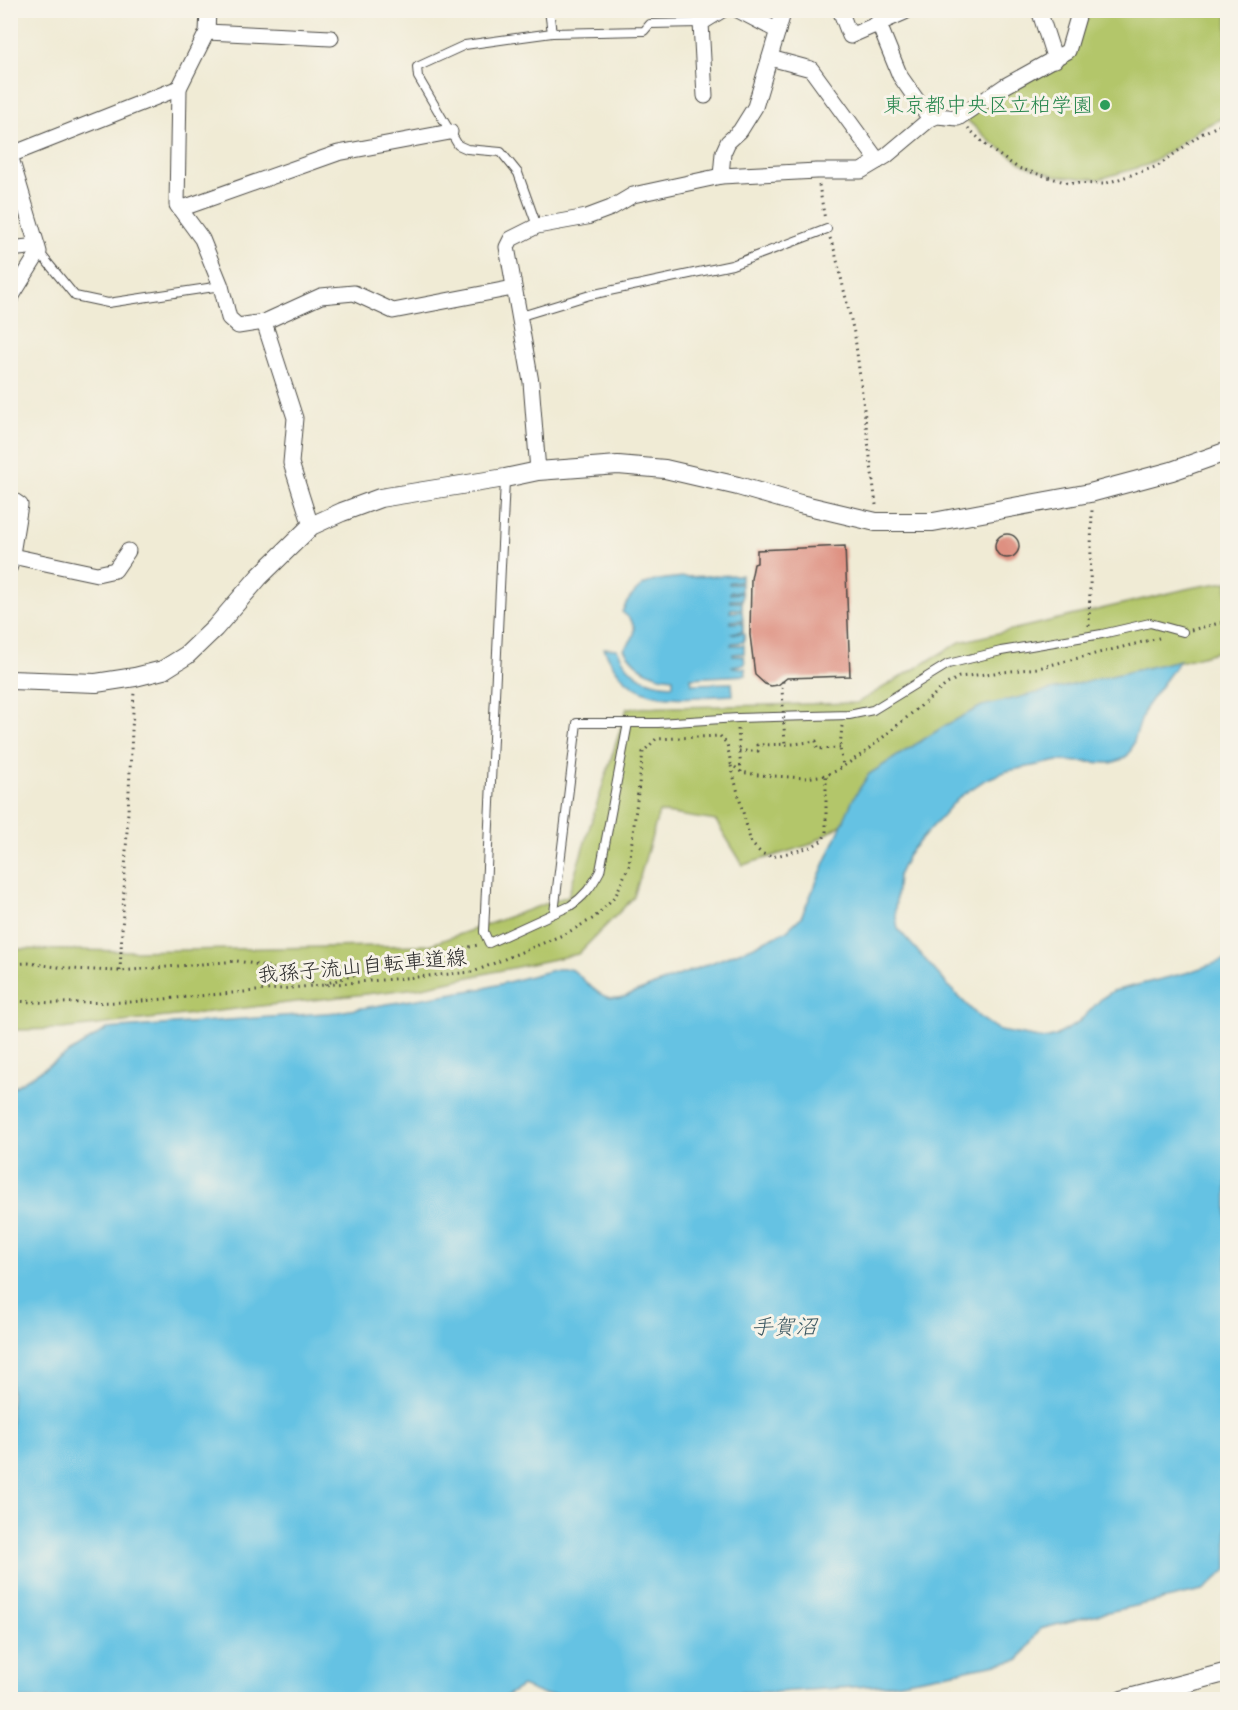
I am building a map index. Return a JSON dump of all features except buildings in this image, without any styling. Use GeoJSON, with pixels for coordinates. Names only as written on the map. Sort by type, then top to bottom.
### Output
{"type":"FeatureCollection","features":[{"type":"Feature","properties":{"kind":"street"},"geometry":{"type":"LineString","coordinates":[[208,10],[207,32],[178,88],[177,205],[202,239],[221,286],[229,318],[238,326],[264,322],[321,296],[354,293],[393,311],[513,288]]}},
{"type":"Feature","properties":{"kind":"street"},"geometry":{"type":"LineString","coordinates":[[705,96],[701,23],[722,10]]}},
{"type":"Feature","properties":{"kind":"street"},"geometry":{"type":"LineString","coordinates":[[738,10],[778,31]]}},
{"type":"Feature","properties":{"kind":"street"},"geometry":{"type":"LineString","coordinates":[[721,176],[723,153],[728,142],[740,131],[755,107],[784,10]]}},
{"type":"Feature","properties":{"kind":"street"},"geometry":{"type":"LineString","coordinates":[[840,10],[850,36],[905,12],[904,10]]}},
{"type":"Feature","properties":{"kind":"street"},"geometry":{"type":"LineString","coordinates":[[1039,10],[1055,60]]}},
{"type":"Feature","properties":{"kind":"street"},"geometry":{"type":"LineString","coordinates":[[538,471],[531,382],[507,248],[511,239],[537,226],[587,217],[611,208],[633,195],[721,176],[861,171],[878,161],[930,119],[937,116],[958,118],[1005,86],[1068,51],[1080,10]]}},
{"type":"Feature","properties":{"kind":"street"},"geometry":{"type":"LineString","coordinates":[[878,22],[900,76],[930,119]]}},
{"type":"Feature","properties":{"kind":"street"},"geometry":{"type":"LineString","coordinates":[[207,32],[331,38]]}},
{"type":"Feature","properties":{"kind":"street"},"geometry":{"type":"LineString","coordinates":[[770,58],[811,69],[878,161]]}},
{"type":"Feature","properties":{"kind":"street"},"geometry":{"type":"LineString","coordinates":[[10,299],[38,249],[10,155],[178,88]]}},
{"type":"Feature","properties":{"kind":"street"},"geometry":{"type":"LineString","coordinates":[[180,209],[338,153],[450,132]]}},
{"type":"Feature","properties":{"kind":"street"},"geometry":{"type":"LineString","coordinates":[[10,249],[38,249]]}},
{"type":"Feature","properties":{"kind":"street"},"geometry":{"type":"LineString","coordinates":[[264,322],[295,418],[291,463],[311,526]]}},
{"type":"Feature","properties":{"kind":"street"},"geometry":{"type":"LineString","coordinates":[[10,680],[96,683],[163,670],[187,655],[215,628],[259,577],[311,526],[380,498],[538,471],[618,465],[665,469],[876,522],[933,522],[1090,493],[1172,471],[1226,451]]}},
{"type":"Feature","properties":{"kind":"street"},"geometry":{"type":"LineString","coordinates":[[10,498],[20,505],[11,561],[97,574],[115,570],[128,551]]}},
{"type":"Feature","properties":{"kind":"street"},"geometry":{"type":"LineString","coordinates":[[1122,1700],[1227,1672]]}},
{"type":"Feature","properties":{"kind":"lane"},"geometry":{"type":"LineString","coordinates":[[549,10],[552,33]]}},
{"type":"Feature","properties":{"kind":"lane"},"geometry":{"type":"LineString","coordinates":[[537,226],[518,173],[501,152],[467,149],[458,145],[418,77],[417,67],[465,45],[552,33],[644,31],[650,24],[701,23]]}},
{"type":"Feature","properties":{"kind":"lane"},"geometry":{"type":"LineString","coordinates":[[519,317],[590,295],[732,266],[827,229]]}},
{"type":"Feature","properties":{"kind":"lane"},"geometry":{"type":"LineString","coordinates":[[38,249],[75,296],[108,303],[221,286]]}},
{"type":"Feature","properties":{"kind":"lane"},"geometry":{"type":"LineString","coordinates":[[505,478],[484,932],[489,943],[570,906],[581,899],[593,885],[600,871],[628,723]]}},
{"type":"Feature","properties":{"kind":"lane"},"geometry":{"type":"LineString","coordinates":[[554,913],[577,723],[849,715],[873,710],[948,663],[1150,623],[1183,632]]}},
{"type":"Feature","properties":{"kind":"path"},"geometry":{"type":"LineString","coordinates":[[958,118],[990,149],[1018,168],[1068,183],[1104,184],[1158,166],[1201,134],[1227,121]]}},
{"type":"Feature","properties":{"kind":"path"},"geometry":{"type":"LineString","coordinates":[[817,171],[827,229],[835,252],[855,338],[876,504],[876,522]]}},
{"type":"Feature","properties":{"kind":"path"},"geometry":{"type":"LineString","coordinates":[[1088,637],[1092,502],[1090,493]]}},
{"type":"Feature","properties":{"kind":"path"},"geometry":{"type":"LineString","coordinates":[[731,764],[741,772],[805,778],[826,775],[864,753],[947,684],[959,677],[1038,668],[1227,621]]}},
{"type":"Feature","properties":{"kind":"path"},"geometry":{"type":"LineString","coordinates":[[120,971],[135,677]]}},
{"type":"Feature","properties":{"kind":"path"},"geometry":{"type":"LineString","coordinates":[[783,681],[785,745]]}},
{"type":"Feature","properties":{"kind":"path"},"geometry":{"type":"LineString","coordinates":[[842,730],[840,748],[843,766]]}},
{"type":"Feature","properties":{"kind":"path"},"geometry":{"type":"LineString","coordinates":[[738,735],[741,772]]}},
{"type":"Feature","properties":{"kind":"path","name":"我孫子流山自転車道線"},"geometry":{"type":"LineString","coordinates":[[10,1001],[130,1002],[473,972],[565,934],[594,918],[616,895],[629,865],[643,752],[656,738],[720,736],[727,744],[731,764]]}},
{"type":"Feature","properties":{"kind":"path"},"geometry":{"type":"LineString","coordinates":[[739,751],[758,751],[757,745],[785,745],[816,741],[816,749],[840,748]]}},
{"type":"Feature","properties":{"kind":"path"},"geometry":{"type":"LineString","coordinates":[[731,764],[751,843],[761,853],[772,857],[811,847],[822,840],[826,832],[826,775]]}},
{"type":"Feature","properties":{"kind":"path"},"geometry":{"type":"LineString","coordinates":[[10,964],[28,963],[72,969],[120,971],[237,961],[296,974],[317,986],[371,970],[489,943]]}},
{"type":"Feature","properties":{"kind":"green space","name":"東京都中央区立柏学園"},"geometry":{"type":"Polygon","coordinates":[[[1086,11],[1227,11],[1227,116],[1201,128],[1147,165],[1099,179],[1056,176],[1025,165],[991,142],[965,118],[1072,52],[1086,11]]]}},
{"type":"Feature","properties":{"kind":"green space"},"geometry":{"type":"Polygon","coordinates":[[[1227,582],[1227,649],[1039,701],[809,845],[743,865],[716,821],[659,812],[634,897],[578,954],[418,988],[62,1029],[11,1030],[10,949],[131,951],[429,945],[568,896],[627,708],[857,703],[960,642],[1195,587],[1227,582]]]}},
{"type":"Feature","properties":{"kind":"water"},"geometry":{"type":"Polygon","coordinates":[[[741,575],[741,582],[729,582],[729,584],[741,584],[741,592],[730,592],[730,594],[742,593],[742,600],[730,600],[730,602],[742,602],[742,609],[731,609],[730,612],[742,611],[743,620],[731,621],[731,623],[743,622],[743,631],[731,633],[744,633],[744,642],[731,645],[744,645],[744,653],[733,654],[733,656],[744,656],[745,664],[732,666],[745,668],[746,675],[691,678],[692,684],[732,683],[733,695],[658,696],[642,691],[627,682],[615,668],[604,648],[617,649],[633,672],[646,680],[673,685],[673,678],[645,670],[624,649],[632,639],[635,630],[628,616],[622,612],[630,598],[642,586],[650,582],[675,578],[741,575]]]}},
{"type":"Feature","properties":{"kind":"water","name":"手賀沼"},"geometry":{"type":"Polygon","coordinates":[[[1180,660],[1145,708],[1131,750],[1123,759],[1111,763],[1058,761],[1007,771],[985,780],[958,798],[909,853],[898,876],[895,911],[898,929],[979,1017],[1000,1031],[1045,1039],[1056,1036],[1078,1023],[1102,998],[1113,991],[1186,973],[1227,959],[1227,1570],[1202,1591],[1040,1629],[1019,1660],[885,1685],[778,1692],[544,1695],[522,1686],[500,1700],[11,1699],[11,1089],[107,1029],[338,1012],[485,988],[557,969],[574,971],[603,995],[624,997],[752,947],[786,931],[801,917],[854,797],[869,774],[946,725],[982,706],[1180,660]]]}},
{"type":"Feature","properties":{"kind":"place","name":"東京都中央区立柏学園"},"geometry":{"type":"Point","coordinates":[1105,105]}}]}
